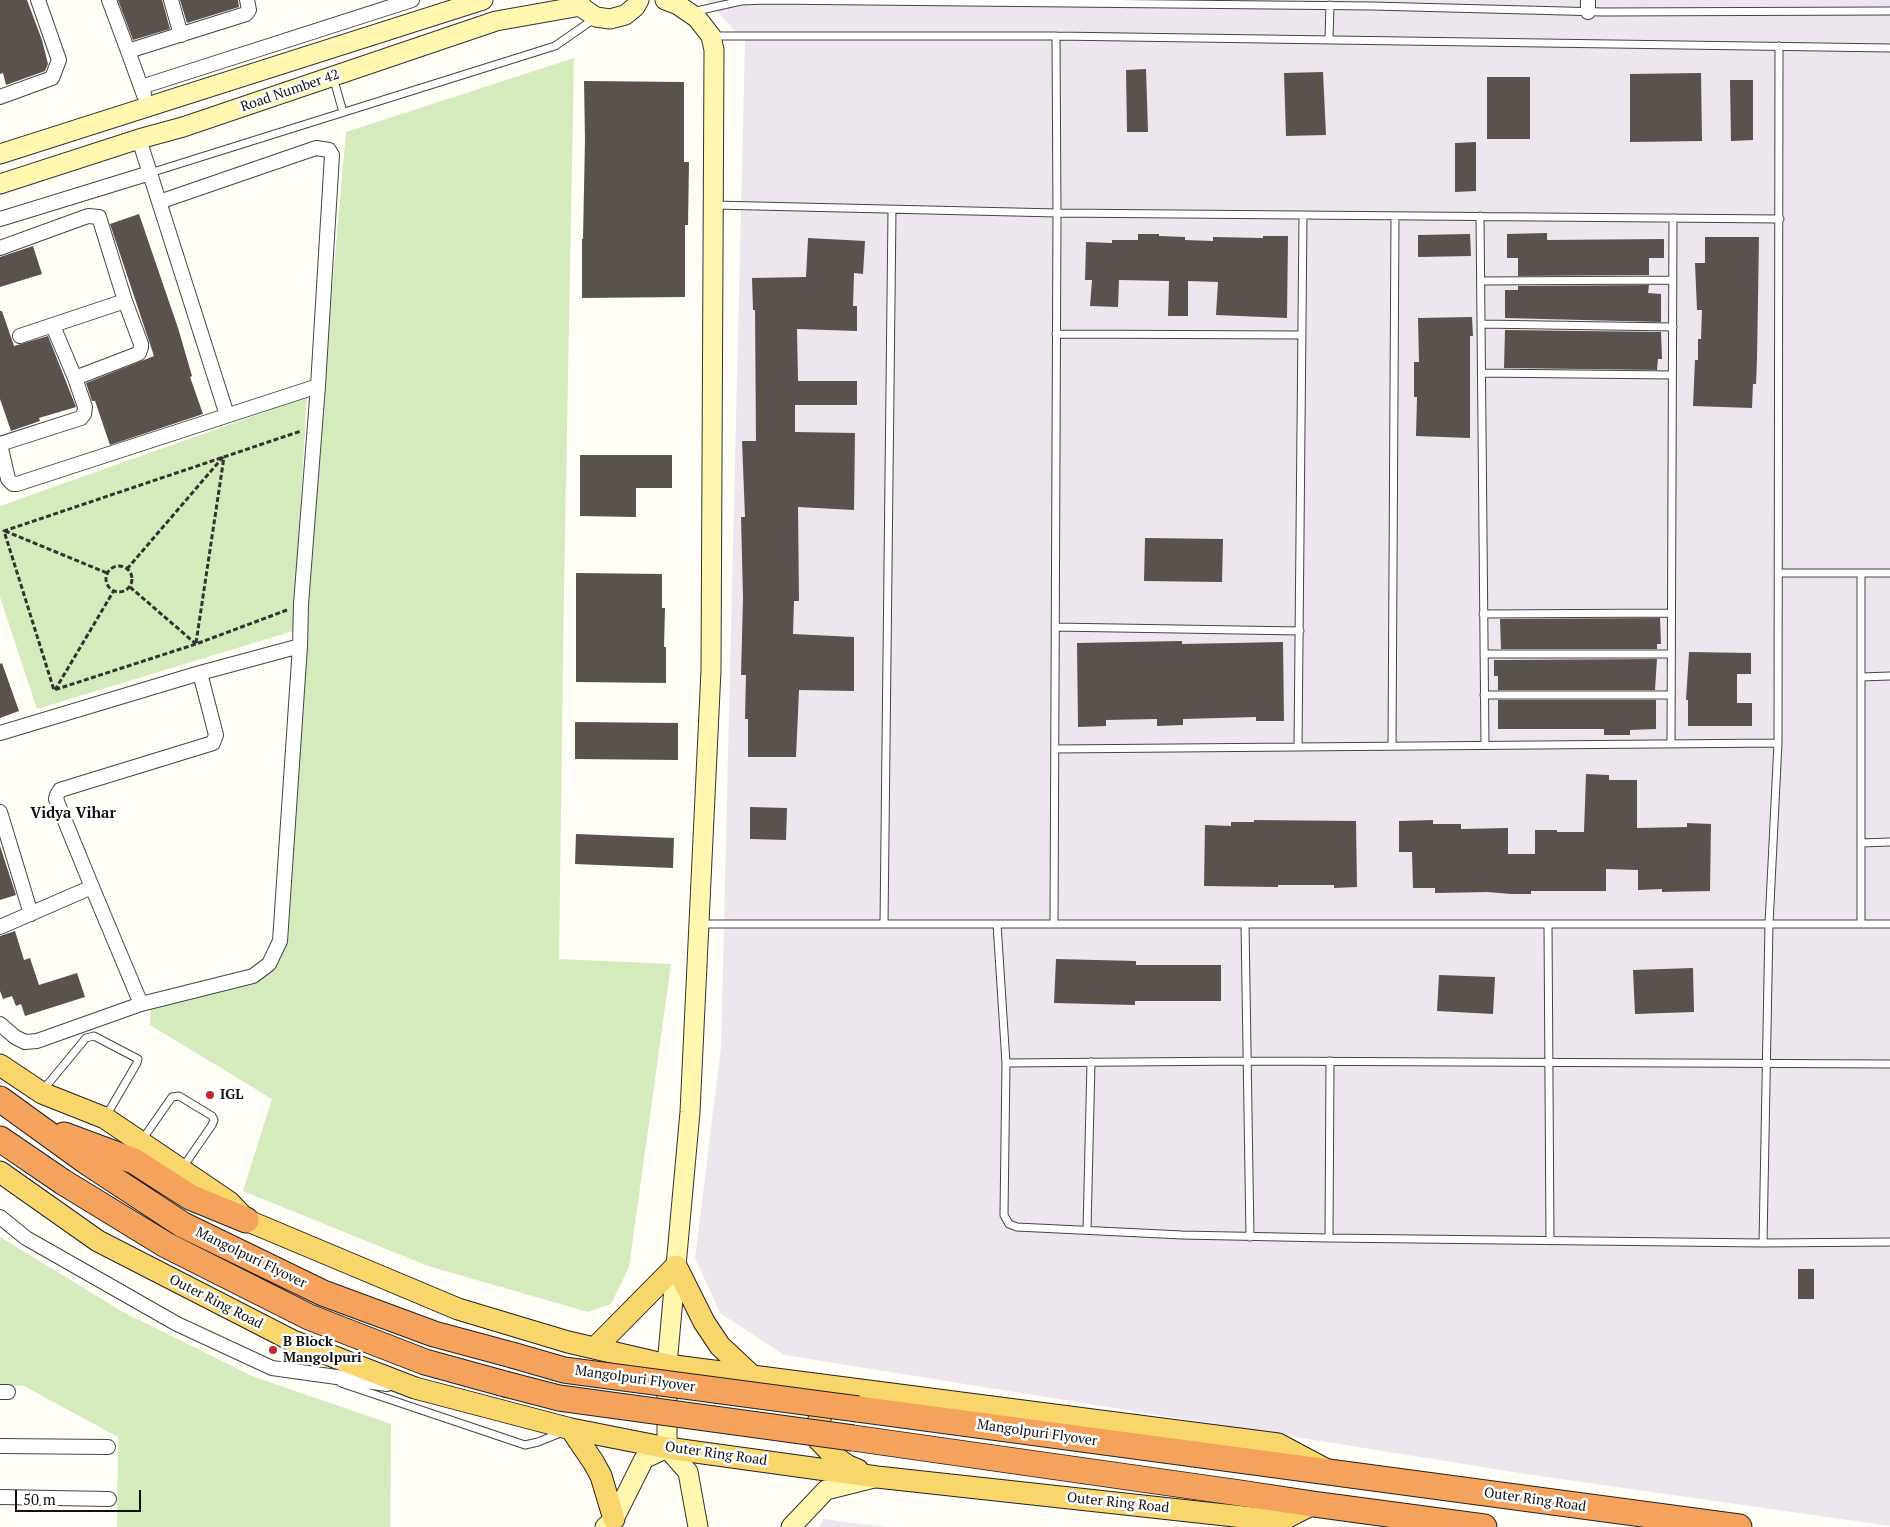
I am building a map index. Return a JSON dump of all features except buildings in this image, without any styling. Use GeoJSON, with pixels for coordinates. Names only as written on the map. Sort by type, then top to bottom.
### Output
{"type":"FeatureCollection","features":[{"type":"Feature","properties":{"kind":"highway","name":"Mangolpuri Flyover"},"geometry":{"type":"LineString","coordinates":[[0,1099],[66,1148],[183,1225],[323,1293],[434,1334],[564,1370],[1332,1472]]}},
{"type":"Feature","properties":{"kind":"highway"},"geometry":{"type":"LineString","coordinates":[[34,1124],[134,1161],[190,1197],[246,1220]]}},
{"type":"Feature","properties":{"kind":"highway","name":"Mangolpuri Flyover"},"geometry":{"type":"LineString","coordinates":[[0,1139],[58,1179],[166,1245],[309,1317],[425,1362],[559,1398],[1240,1492],[1313,1504]]}},
{"type":"Feature","properties":{"kind":"highway"},"geometry":{"type":"LineString","coordinates":[[0,1162],[36,1164]]}},
{"type":"Feature","properties":{"kind":"highway","name":"Outer Ring Road"},"geometry":{"type":"LineString","coordinates":[[1332,1472],[1739,1527]]}},
{"type":"Feature","properties":{"kind":"highway"},"geometry":{"type":"LineString","coordinates":[[1313,1504],[1484,1527]]}},
{"type":"Feature","properties":{"kind":"main road"},"geometry":{"type":"LineString","coordinates":[[0,1065],[42,1093],[105,1118],[229,1202],[246,1220],[458,1309],[568,1342],[667,1365],[1278,1444],[1332,1472]]}},
{"type":"Feature","properties":{"kind":"main road","name":"Outer Ring Road"},"geometry":{"type":"LineString","coordinates":[[0,1172],[107,1245],[293,1341],[415,1388],[571,1429],[667,1448],[877,1477],[1280,1521],[1313,1504]]}},
{"type":"Feature","properties":{"kind":"main road"},"geometry":{"type":"LineString","coordinates":[[595,1348],[676,1266],[704,1322],[720,1346],[752,1376]]}},
{"type":"Feature","properties":{"kind":"main road"},"geometry":{"type":"LineString","coordinates":[[855,1389],[834,1398],[824,1409],[818,1422],[818,1439],[829,1452],[848,1466],[877,1477]]}},
{"type":"Feature","properties":{"kind":"main road"},"geometry":{"type":"LineString","coordinates":[[571,1429],[601,1476],[609,1523]]}},
{"type":"Feature","properties":{"kind":"street"},"geometry":{"type":"LineString","coordinates":[[0,96],[52,78],[59,60],[38,0]]}},
{"type":"Feature","properties":{"kind":"street"},"geometry":{"type":"LineString","coordinates":[[109,0],[147,106]]}},
{"type":"Feature","properties":{"kind":"street"},"geometry":{"type":"LineString","coordinates":[[171,0],[182,35]]}},
{"type":"Feature","properties":{"kind":"street"},"geometry":{"type":"LineString","coordinates":[[128,51],[246,14],[249,10],[247,0]]}},
{"type":"Feature","properties":{"kind":"street"},"geometry":{"type":"LineString","coordinates":[[140,87],[412,0]]}},
{"type":"Feature","properties":{"kind":"street","name":"Road Number 42"},"geometry":{"type":"LineString","coordinates":[[0,154],[439,7],[483,0]]}},
{"type":"Feature","properties":{"kind":"street"},"geometry":{"type":"LineString","coordinates":[[579,3],[596,17],[610,19],[625,15],[635,7],[639,0]]}},
{"type":"Feature","properties":{"kind":"street"},"geometry":{"type":"LineString","coordinates":[[665,0],[678,4],[697,18],[711,36],[714,50],[711,670],[690,1112],[667,1365],[667,1448],[688,1472],[698,1527]]}},
{"type":"Feature","properties":{"kind":"street","name":"Road Number 42"},"geometry":{"type":"LineString","coordinates":[[0,184],[139,139],[183,127],[496,21],[579,3]]}},
{"type":"Feature","properties":{"kind":"street"},"geometry":{"type":"LineString","coordinates":[[139,139],[227,415]]}},
{"type":"Feature","properties":{"kind":"street"},"geometry":{"type":"LineString","coordinates":[[0,1024],[15,1038],[25,1042],[37,1041],[140,1004],[253,976],[269,964],[280,942],[332,156],[329,150],[316,148],[159,202]]}},
{"type":"Feature","properties":{"kind":"street"},"geometry":{"type":"LineString","coordinates":[[0,219],[150,173]]}},
{"type":"Feature","properties":{"kind":"street"},"geometry":{"type":"LineString","coordinates":[[0,248],[88,216],[99,218],[125,302],[141,344],[139,352],[75,378]]}},
{"type":"Feature","properties":{"kind":"street"},"geometry":{"type":"LineString","coordinates":[[20,336],[125,302]]}},
{"type":"Feature","properties":{"kind":"street"},"geometry":{"type":"LineString","coordinates":[[53,326],[75,378],[85,407],[84,414],[81,418],[0,444],[8,479],[13,484],[318,386]]}},
{"type":"Feature","properties":{"kind":"street"},"geometry":{"type":"LineString","coordinates":[[0,733],[200,673],[300,646]]}},
{"type":"Feature","properties":{"kind":"street"},"geometry":{"type":"LineString","coordinates":[[140,1004],[56,799],[57,793],[60,790],[213,744],[216,735],[200,673]]}},
{"type":"Feature","properties":{"kind":"street"},"geometry":{"type":"LineString","coordinates":[[0,812],[31,914]]}},
{"type":"Feature","properties":{"kind":"street"},"geometry":{"type":"LineString","coordinates":[[0,927],[92,887]]}},
{"type":"Feature","properties":{"kind":"street"},"geometry":{"type":"LineString","coordinates":[[0,1217],[26,1238],[177,1324],[272,1368],[415,1388]]}},
{"type":"Feature","properties":{"kind":"street"},"geometry":{"type":"LineString","coordinates":[[0,1446],[108,1447]]}},
{"type":"Feature","properties":{"kind":"street"},"geometry":{"type":"LineString","coordinates":[[609,1523],[644,1459],[667,1448]]}},
{"type":"Feature","properties":{"kind":"street"},"geometry":{"type":"LineString","coordinates":[[791,1527],[826,1490],[877,1477]]}},
{"type":"Feature","properties":{"kind":"street"},"geometry":{"type":"LineString","coordinates":[[0,1497],[109,1499]]}},
{"type":"Feature","properties":{"kind":"lane"},"geometry":{"type":"LineString","coordinates":[[690,12],[741,1],[766,0],[1588,6],[1890,11]]}},
{"type":"Feature","properties":{"kind":"lane"},"geometry":{"type":"LineString","coordinates":[[1329,40],[1330,5]]}},
{"type":"Feature","properties":{"kind":"lane"},"geometry":{"type":"LineString","coordinates":[[150,173],[556,46],[596,17]]}},
{"type":"Feature","properties":{"kind":"lane"},"geometry":{"type":"LineString","coordinates":[[711,36],[1056,36],[1890,48]]}},
{"type":"Feature","properties":{"kind":"lane"},"geometry":{"type":"LineString","coordinates":[[1054,924],[1056,36]]}},
{"type":"Feature","properties":{"kind":"lane"},"geometry":{"type":"LineString","coordinates":[[1763,1243],[1769,924],[1778,743],[1779,46]]}},
{"type":"Feature","properties":{"kind":"lane"},"geometry":{"type":"LineString","coordinates":[[333,77],[344,112]]}},
{"type":"Feature","properties":{"kind":"lane"},"geometry":{"type":"LineString","coordinates":[[714,205],[1057,213],[1780,219]]}},
{"type":"Feature","properties":{"kind":"lane"},"geometry":{"type":"LineString","coordinates":[[884,924],[892,210]]}},
{"type":"Feature","properties":{"kind":"lane"},"geometry":{"type":"LineString","coordinates":[[1298,747],[1303,215]]}},
{"type":"Feature","properties":{"kind":"lane"},"geometry":{"type":"LineString","coordinates":[[1392,746],[1395,216]]}},
{"type":"Feature","properties":{"kind":"lane"},"geometry":{"type":"LineString","coordinates":[[1480,216],[1485,745]]}},
{"type":"Feature","properties":{"kind":"lane"},"geometry":{"type":"LineString","coordinates":[[1671,744],[1673,218]]}},
{"type":"Feature","properties":{"kind":"lane"},"geometry":{"type":"LineString","coordinates":[[1481,281],[1672,280]]}},
{"type":"Feature","properties":{"kind":"lane"},"geometry":{"type":"LineString","coordinates":[[1481,324],[1672,328]]}},
{"type":"Feature","properties":{"kind":"lane"},"geometry":{"type":"LineString","coordinates":[[1056,334],[1302,335]]}},
{"type":"Feature","properties":{"kind":"lane"},"geometry":{"type":"LineString","coordinates":[[1482,373],[1672,375]]}},
{"type":"Feature","properties":{"kind":"lane"},"geometry":{"type":"LineString","coordinates":[[1778,572],[1890,573]]}},
{"type":"Feature","properties":{"kind":"lane"},"geometry":{"type":"LineString","coordinates":[[1861,573],[1861,924]]}},
{"type":"Feature","properties":{"kind":"lane"},"geometry":{"type":"LineString","coordinates":[[1484,614],[1671,613]]}},
{"type":"Feature","properties":{"kind":"lane"},"geometry":{"type":"LineString","coordinates":[[1055,626],[1300,631]]}},
{"type":"Feature","properties":{"kind":"lane"},"geometry":{"type":"LineString","coordinates":[[1484,654],[1671,654]]}},
{"type":"Feature","properties":{"kind":"lane"},"geometry":{"type":"LineString","coordinates":[[1861,677],[1890,676]]}},
{"type":"Feature","properties":{"kind":"lane"},"geometry":{"type":"LineString","coordinates":[[1484,695],[1671,695]]}},
{"type":"Feature","properties":{"kind":"lane"},"geometry":{"type":"LineString","coordinates":[[1055,749],[1778,743]]}},
{"type":"Feature","properties":{"kind":"lane"},"geometry":{"type":"LineString","coordinates":[[1861,842],[1890,842]]}},
{"type":"Feature","properties":{"kind":"lane"},"geometry":{"type":"LineString","coordinates":[[699,924],[1890,924]]}},
{"type":"Feature","properties":{"kind":"lane"},"geometry":{"type":"LineString","coordinates":[[997,924],[1006,1063],[1004,1215],[1009,1224],[1017,1228],[1329,1238],[1763,1243],[1890,1242]]}},
{"type":"Feature","properties":{"kind":"lane"},"geometry":{"type":"LineString","coordinates":[[1244,924],[1250,1236]]}},
{"type":"Feature","properties":{"kind":"lane"},"geometry":{"type":"LineString","coordinates":[[1548,924],[1550,1241]]}},
{"type":"Feature","properties":{"kind":"lane"},"geometry":{"type":"LineString","coordinates":[[42,1093],[86,1038],[94,1036],[138,1059],[105,1118]]}},
{"type":"Feature","properties":{"kind":"lane"},"geometry":{"type":"LineString","coordinates":[[1006,1063],[1247,1060],[1890,1064]]}},
{"type":"Feature","properties":{"kind":"lane"},"geometry":{"type":"LineString","coordinates":[[1329,1238],[1330,1061]]}},
{"type":"Feature","properties":{"kind":"lane"},"geometry":{"type":"LineString","coordinates":[[1087,1230],[1091,1062]]}},
{"type":"Feature","properties":{"kind":"lane"},"geometry":{"type":"LineString","coordinates":[[140,1142],[172,1097],[179,1096],[212,1116],[214,1120],[212,1125],[181,1170]]}},
{"type":"Feature","properties":{"kind":"lane"},"geometry":{"type":"LineString","coordinates":[[317,1375],[525,1445],[571,1429]]}},
{"type":"Feature","properties":{"kind":"path"},"geometry":{"type":"LineString","coordinates":[[4,531],[315,426]]}},
{"type":"Feature","properties":{"kind":"path"},"geometry":{"type":"LineString","coordinates":[[127,569],[224,457]]}},
{"type":"Feature","properties":{"kind":"path"},"geometry":{"type":"LineString","coordinates":[[196,644],[224,457]]}},
{"type":"Feature","properties":{"kind":"path"},"geometry":{"type":"LineString","coordinates":[[4,531],[107,573]]}},
{"type":"Feature","properties":{"kind":"path"},"geometry":{"type":"LineString","coordinates":[[4,531],[54,690]]}},
{"type":"Feature","properties":{"kind":"path"},"geometry":{"type":"LineString","coordinates":[[107,573],[117,567],[127,569],[132,577],[130,587],[121,592],[113,592]]}},
{"type":"Feature","properties":{"kind":"path"},"geometry":{"type":"LineString","coordinates":[[107,573],[106,582],[113,592]]}},
{"type":"Feature","properties":{"kind":"path"},"geometry":{"type":"LineString","coordinates":[[130,587],[196,644]]}},
{"type":"Feature","properties":{"kind":"path"},"geometry":{"type":"LineString","coordinates":[[54,690],[113,592]]}},
{"type":"Feature","properties":{"kind":"path"},"geometry":{"type":"LineString","coordinates":[[54,690],[196,644],[302,604]]}},
{"type":"Feature","properties":{"kind":"shaded area"},"geometry":{"type":"Polygon","coordinates":[[[707,0],[1890,0],[1890,1526],[1526,1474],[784,1355],[720,1313],[695,1258],[721,1048],[745,42],[707,0]]]}},
{"type":"Feature","properties":{"kind":"shaded area"},"geometry":{"type":"Polygon","coordinates":[[[824,1519],[887,1527],[819,1527],[824,1519]]]}},
{"type":"Feature","properties":{"kind":"green space"},"geometry":{"type":"Polygon","coordinates":[[[574,58],[559,959],[671,964],[629,1267],[611,1304],[588,1312],[428,1266],[243,1191],[272,1099],[150,1025],[151,1002],[272,968],[346,132],[574,58]]]}},
{"type":"Feature","properties":{"kind":"green space"},"geometry":{"type":"Polygon","coordinates":[[[307,397],[293,631],[37,709],[0,597],[0,506],[307,397]]]}},
{"type":"Feature","properties":{"kind":"green space"},"geometry":{"type":"Polygon","coordinates":[[[0,1237],[123,1312],[252,1376],[391,1424],[390,1527],[117,1527],[118,1437],[24,1386],[0,1385],[0,1237]]]}},
{"type":"Feature","properties":{"kind":"place","name":"IGL"},"geometry":{"type":"Point","coordinates":[210,1095]}},
{"type":"Feature","properties":{"kind":"place","name":"B Block Mangolpuri"},"geometry":{"type":"Point","coordinates":[273,1350]}},
{"type":"Feature","properties":{"kind":"district","name":"Vidya Vihar"},"geometry":{"type":"Point","coordinates":[73,814]}}]}
